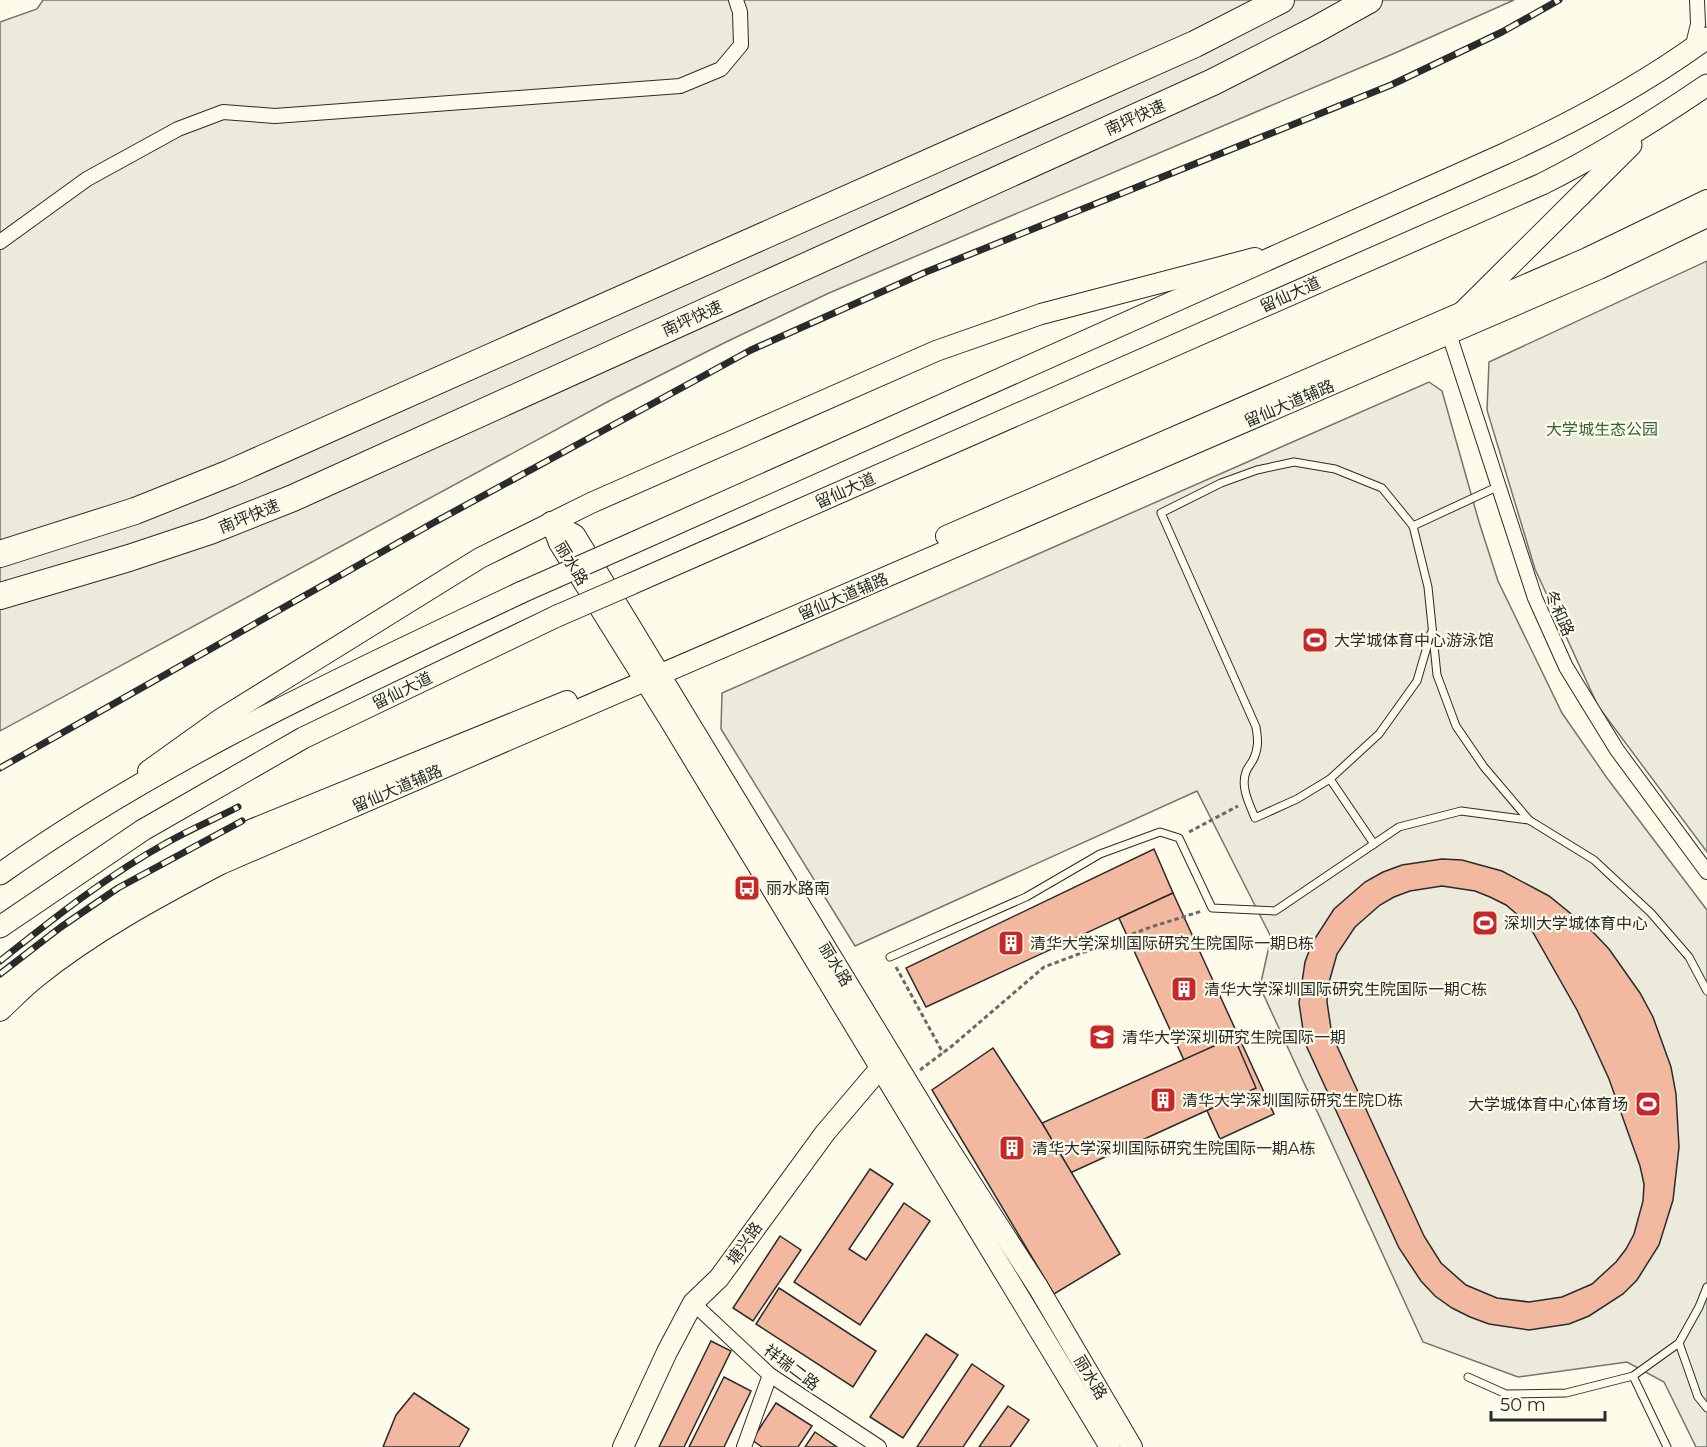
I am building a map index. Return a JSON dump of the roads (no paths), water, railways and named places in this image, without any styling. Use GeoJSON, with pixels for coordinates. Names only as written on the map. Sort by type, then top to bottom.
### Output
{"type":"FeatureCollection","features":[{"type":"Feature","properties":{"kind":"highway"},"geometry":{"type":"LineString","coordinates":[[0,554],[135,511],[230,473],[1195,44],[1281,0]]}},
{"type":"Feature","properties":{"kind":"highway","name":"南坪快速"},"geometry":{"type":"LineString","coordinates":[[0,596],[160,548],[293,498],[1213,82],[1369,0]]}},
{"type":"Feature","properties":{"kind":"main road"},"geometry":{"type":"LineString","coordinates":[[102,805],[272,712],[522,592],[1323,237],[1559,129],[1610,102],[1700,44]]}},
{"type":"Feature","properties":{"kind":"main road","name":"留仙大道"},"geometry":{"type":"LineString","coordinates":[[0,927],[143,830],[303,738],[557,616],[1542,183],[1580,165],[1662,116],[1707,85]]}},
{"type":"Feature","properties":{"kind":"main road"},"geometry":{"type":"LineString","coordinates":[[1449,334],[1464,312],[1605,169],[1662,116]]}},
{"type":"Feature","properties":{"kind":"main road","name":"留仙大道辅路"},"geometry":{"type":"LineString","coordinates":[[0,1011],[37,977],[91,939],[151,901],[221,864],[603,699],[650,672],[1627,240],[1707,200]]}},
{"type":"Feature","properties":{"kind":"main road","name":"留仙大道辅路"},"geometry":{"type":"LineString","coordinates":[[0,989],[28,965],[134,893],[248,831],[650,672],[1599,270],[1707,217]]}},
{"type":"Feature","properties":{"kind":"main road"},"geometry":{"type":"LineString","coordinates":[[0,874],[102,805],[232,712],[480,558],[550,522],[925,356],[986,332],[1041,314],[1235,264],[1323,237]]}},
{"type":"Feature","properties":{"kind":"main road","name":"丽水路"},"geometry":{"type":"LineString","coordinates":[[550,522],[575,535],[650,672],[886,1061],[1110,1447]]}},
{"type":"Feature","properties":{"kind":"main road","name":"丽水路"},"geometry":{"type":"LineString","coordinates":[[886,1061],[906,1080],[1038,1287],[1132,1447]]}},
{"type":"Feature","properties":{"kind":"main road","name":"塘兴路"},"geometry":{"type":"LineString","coordinates":[[623,1447],[667,1352],[693,1303],[719,1278],[825,1133],[886,1061]]}},
{"type":"Feature","properties":{"kind":"street"},"geometry":{"type":"LineString","coordinates":[[0,243],[87,179],[178,129],[223,112],[275,116],[680,86],[720,69],[741,45],[740,12],[736,0]]}},
{"type":"Feature","properties":{"kind":"street"},"geometry":{"type":"LineString","coordinates":[[1697,0],[1700,44]]}},
{"type":"Feature","properties":{"kind":"street","name":"冬和路"},"geometry":{"type":"LineString","coordinates":[[1449,334],[1534,598],[1566,667],[1617,750],[1707,872]]}},
{"type":"Feature","properties":{"kind":"street","name":"祥瑞二路"},"geometry":{"type":"LineString","coordinates":[[693,1303],[770,1374],[879,1447]]}},
{"type":"Feature","properties":{"kind":"street"},"geometry":{"type":"LineString","coordinates":[[744,1447],[770,1374]]}},
{"type":"Feature","properties":{"kind":"lane"},"geometry":{"type":"LineString","coordinates":[[1431,633],[1416,681],[1379,734],[1330,779],[1297,799],[1255,819],[1248,801],[1245,773],[1259,744],[1256,727],[1161,513],[1221,483],[1257,470],[1294,462],[1335,469],[1382,488],[1413,526],[1428,587],[1437,675],[1456,726],[1484,767],[1529,820],[1594,860],[1651,913],[1689,957],[1707,990]]}},
{"type":"Feature","properties":{"kind":"lane"},"geometry":{"type":"LineString","coordinates":[[1413,526],[1499,486]]}},
{"type":"Feature","properties":{"kind":"lane"},"geometry":{"type":"LineString","coordinates":[[1330,779],[1374,844]]}},
{"type":"Feature","properties":{"kind":"lane"},"geometry":{"type":"LineString","coordinates":[[891,957],[1026,897],[1100,854],[1160,832],[1179,838],[1212,908],[1275,911],[1399,827],[1461,811],[1529,820]]}},
{"type":"Feature","properties":{"kind":"lane"},"geometry":{"type":"LineString","coordinates":[[1468,1377],[1506,1394],[1566,1393],[1633,1376],[1678,1343],[1699,1307],[1707,1287]]}},
{"type":"Feature","properties":{"kind":"lane"},"geometry":{"type":"LineString","coordinates":[[1699,1307],[1707,1300]]}},
{"type":"Feature","properties":{"kind":"lane"},"geometry":{"type":"LineString","coordinates":[[1678,1343],[1698,1397],[1707,1408]]}},
{"type":"Feature","properties":{"kind":"lane"},"geometry":{"type":"LineString","coordinates":[[1633,1376],[1667,1447]]}},
{"type":"Feature","properties":{"kind":"railway"},"geometry":{"type":"LineString","coordinates":[[0,768],[433,523],[751,350],[926,272],[1391,85],[1502,32],[1559,0]]}},
{"type":"Feature","properties":{"kind":"railway"},"geometry":{"type":"LineString","coordinates":[[0,961],[61,913],[124,868],[177,837],[238,807]]}},
{"type":"Feature","properties":{"kind":"railway"},"geometry":{"type":"LineString","coordinates":[[0,974],[61,927],[118,888],[242,821]]}},
{"type":"Feature","properties":{"kind":"place","name":"大学城体育中心游泳馆"},"geometry":{"type":"Point","coordinates":[1315,640]}},
{"type":"Feature","properties":{"kind":"place","name":"丽水路南"},"geometry":{"type":"Point","coordinates":[747,888]}},
{"type":"Feature","properties":{"kind":"place","name":"深圳大学城体育中心"},"geometry":{"type":"Point","coordinates":[1485,923]}},
{"type":"Feature","properties":{"kind":"place","name":"清华大学深圳国际研究生院国际一期B栋"},"geometry":{"type":"Point","coordinates":[1011,943]}},
{"type":"Feature","properties":{"kind":"place","name":"清华大学深圳国际研究生院国际一期C栋"},"geometry":{"type":"Point","coordinates":[1184,989]}},
{"type":"Feature","properties":{"kind":"place","name":"清华大学深圳研究生院国际一期"},"geometry":{"type":"Point","coordinates":[1102,1037]}},
{"type":"Feature","properties":{"kind":"place","name":"清华大学深圳国际研究生院D栋"},"geometry":{"type":"Point","coordinates":[1163,1100]}},
{"type":"Feature","properties":{"kind":"place","name":"大学城体育中心体育场"},"geometry":{"type":"Point","coordinates":[1648,1104]}},
{"type":"Feature","properties":{"kind":"place","name":"清华大学深圳国际研究生院国际一期A栋"},"geometry":{"type":"Point","coordinates":[1012,1148]}},
{"type":"Feature","properties":{"kind":"park label","name":"大学城生态公园"},"geometry":{"type":"Point","coordinates":[1602,429]}}]}
